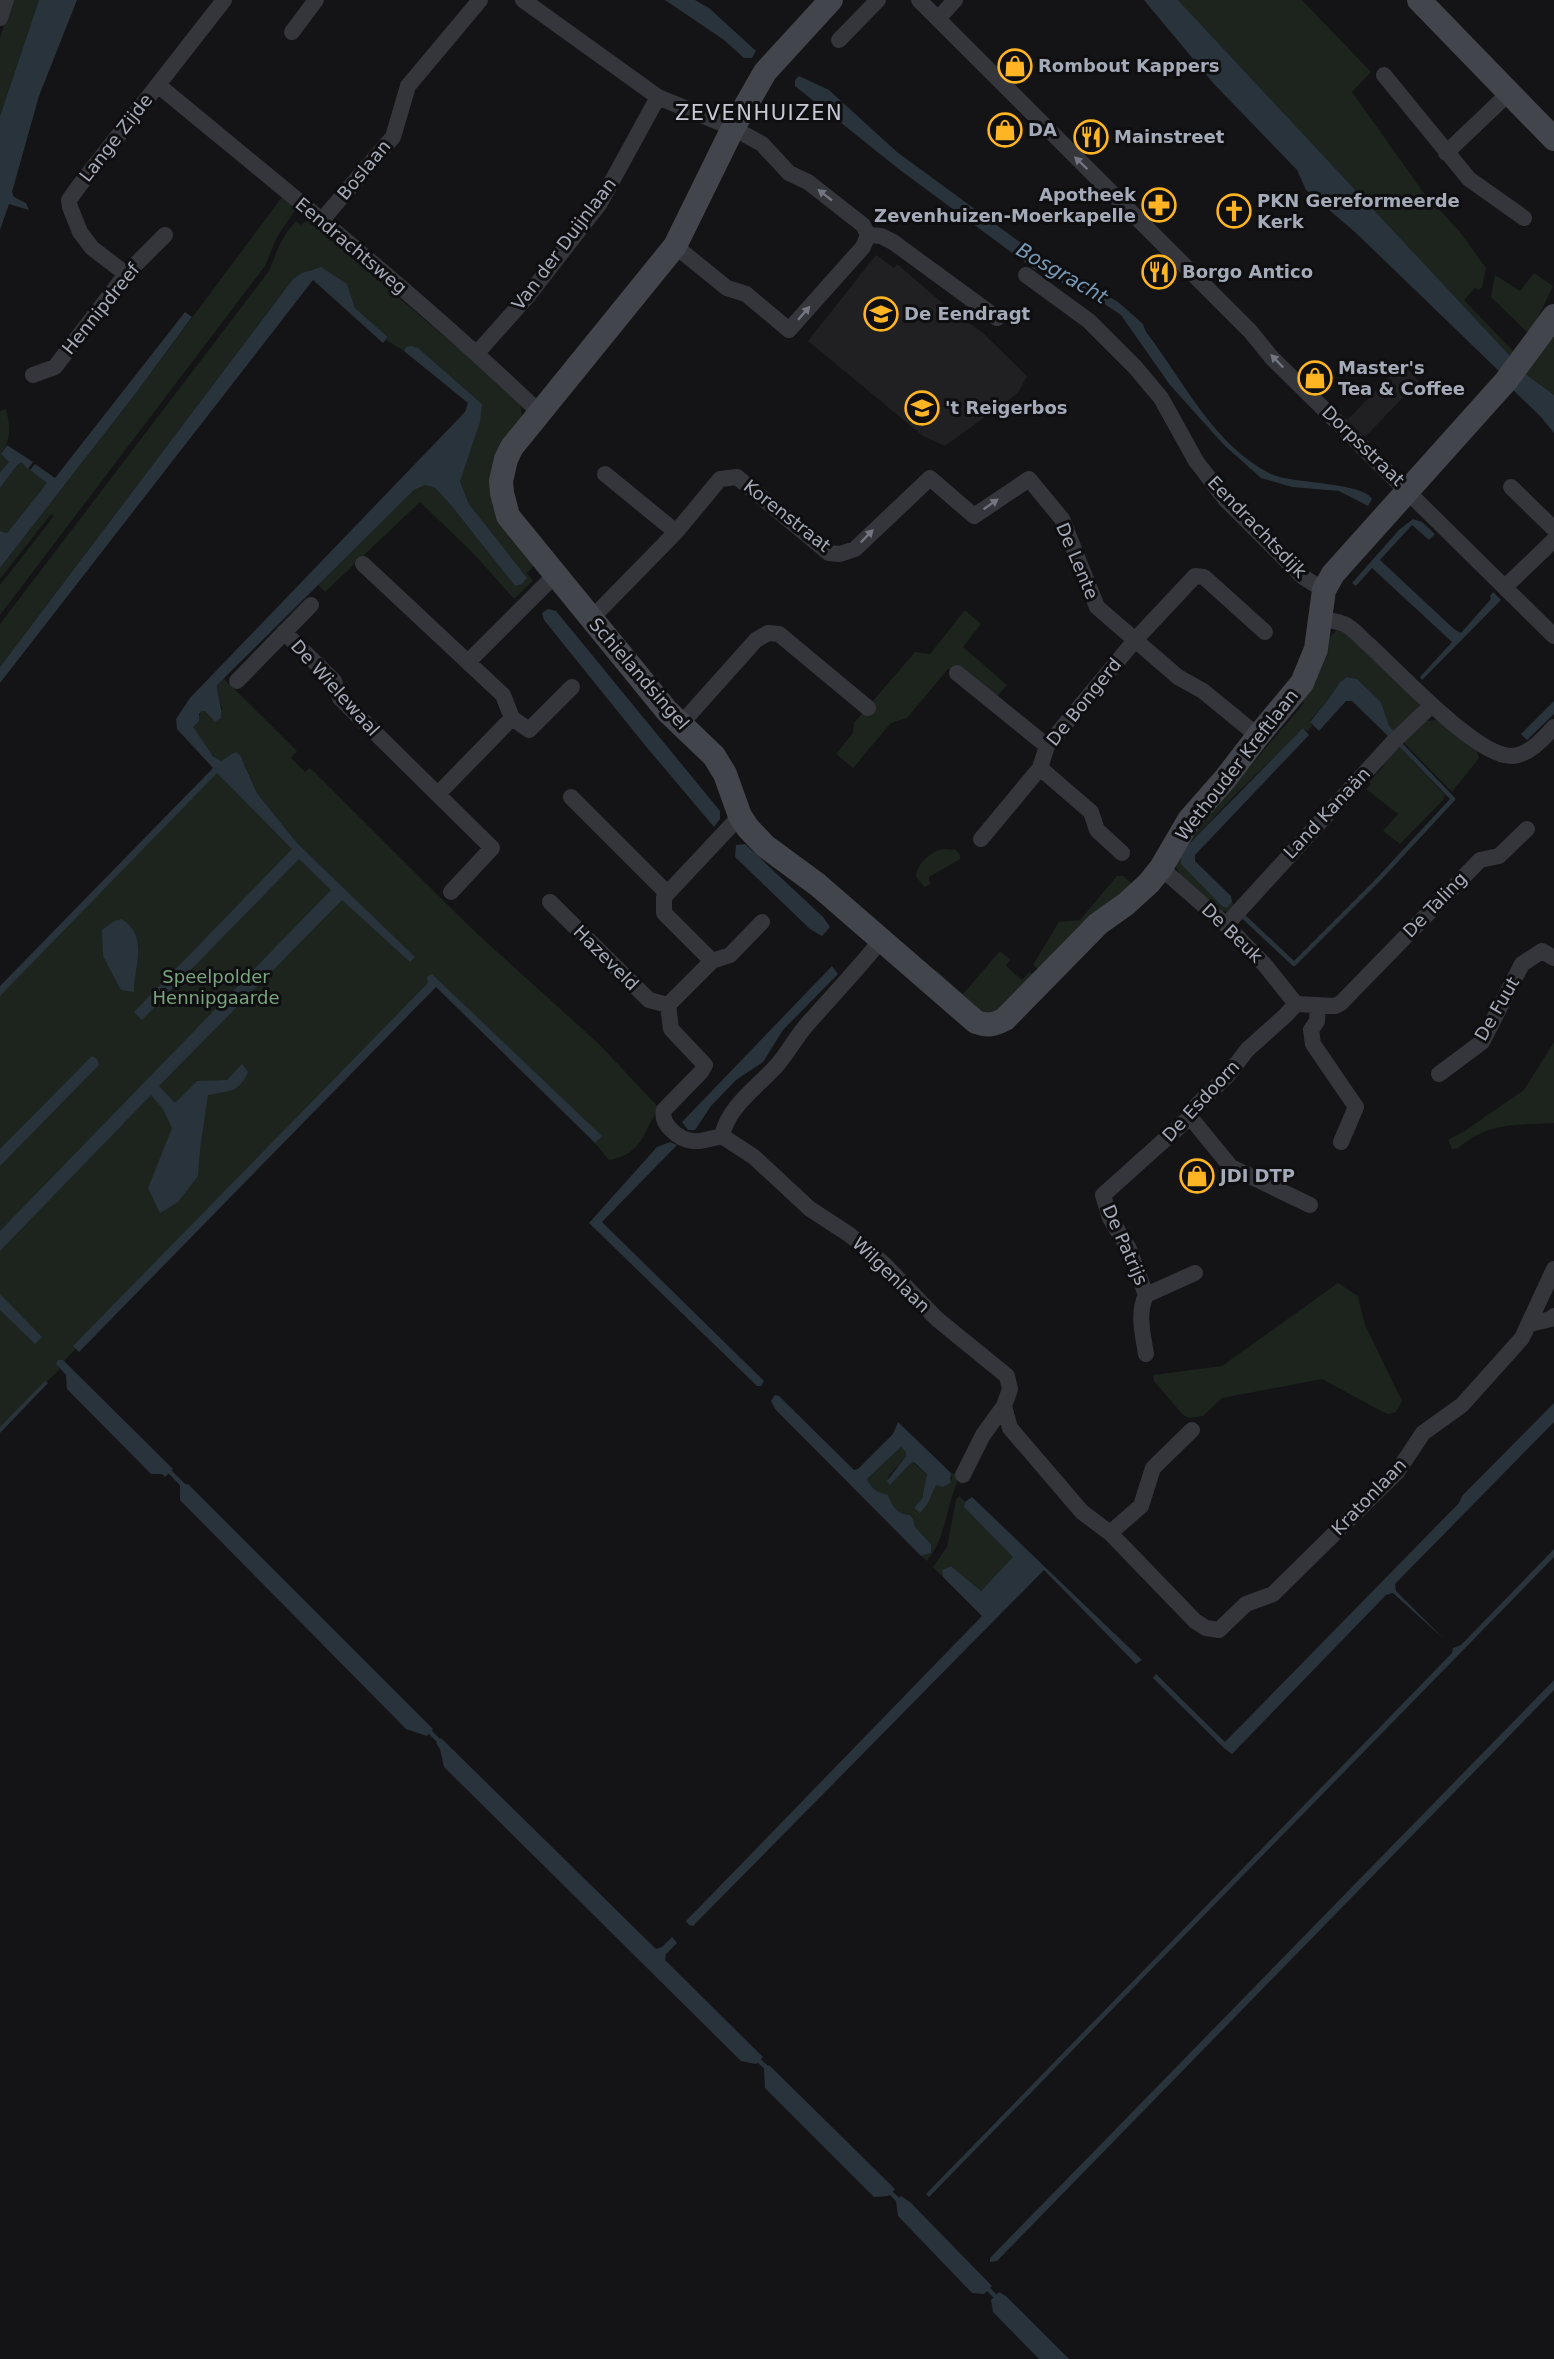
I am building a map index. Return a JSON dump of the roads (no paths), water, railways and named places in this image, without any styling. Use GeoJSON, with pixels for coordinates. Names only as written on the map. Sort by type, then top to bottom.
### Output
{"type":"FeatureCollection","features":[{"type":"Feature","properties":{"kind":"street"},"geometry":{"type":"LineString","coordinates":[[0,18],[6,0]]}},
{"type":"Feature","properties":{"kind":"street","name":"Lange Zijde"},"geometry":{"type":"LineString","coordinates":[[126,274],[86,242],[69,200],[224,0]]}},
{"type":"Feature","properties":{"kind":"street"},"geometry":{"type":"LineString","coordinates":[[292,32],[316,0]]}},
{"type":"Feature","properties":{"kind":"street","name":"Boslaan"},"geometry":{"type":"LineString","coordinates":[[322,220],[393,136],[408,86],[480,0]]}},
{"type":"Feature","properties":{"kind":"street"},"geometry":{"type":"LineString","coordinates":[[523,0],[658,97],[733,128],[762,144],[789,173],[808,182],[836,203],[863,225],[868,235]]}},
{"type":"Feature","properties":{"kind":"street","name":"Schielandsingel"},"geometry":{"type":"LineString","coordinates":[[831,0],[765,72],[733,128],[675,246],[509,453],[503,471],[502,493],[508,516],[521,534],[680,725],[714,756],[720,765],[740,816],[748,828],[765,846],[813,881],[968,1017],[985,1025]]}},
{"type":"Feature","properties":{"kind":"street"},"geometry":{"type":"LineString","coordinates":[[839,40],[878,0]]}},
{"type":"Feature","properties":{"kind":"street","name":"Dorpsstraat"},"geometry":{"type":"LineString","coordinates":[[919,0],[1250,331],[1272,358],[1554,636]]}},
{"type":"Feature","properties":{"kind":"street"},"geometry":{"type":"LineString","coordinates":[[938,19],[956,0]]}},
{"type":"Feature","properties":{"kind":"street"},"geometry":{"type":"LineString","coordinates":[[1419,0],[1554,139]]}},
{"type":"Feature","properties":{"kind":"street"},"geometry":{"type":"LineString","coordinates":[[1384,75],[1469,179],[1524,218]]}},
{"type":"Feature","properties":{"kind":"street","name":"Eendrachtsweg"},"geometry":{"type":"LineString","coordinates":[[158,85],[322,220],[477,353],[540,413]]}},
{"type":"Feature","properties":{"kind":"street"},"geometry":{"type":"LineString","coordinates":[[1446,153],[1509,93]]}},
{"type":"Feature","properties":{"kind":"street","name":"Van der Duijnlaan"},"geometry":{"type":"LineString","coordinates":[[477,353],[527,297],[600,203],[658,97]]}},
{"type":"Feature","properties":{"kind":"street","name":"Hennipdreef"},"geometry":{"type":"LineString","coordinates":[[33,375],[55,367],[126,274],[165,235]]}},
{"type":"Feature","properties":{"kind":"street"},"geometry":{"type":"LineString","coordinates":[[675,246],[727,288],[746,294],[789,330],[862,247],[868,235]]}},
{"type":"Feature","properties":{"kind":"street"},"geometry":{"type":"LineString","coordinates":[[868,235],[881,236],[893,242],[997,318]]}},
{"type":"Feature","properties":{"kind":"street","name":"Eendrachtsdijk"},"geometry":{"type":"LineString","coordinates":[[1026,275],[1089,321],[1135,367],[1161,398],[1196,461],[1218,491],[1303,577],[1324,591]]}},
{"type":"Feature","properties":{"kind":"street","name":"Wethouder Kreftlaan"},"geometry":{"type":"LineString","coordinates":[[985,1025],[996,1024],[1005,1019],[1098,924],[1138,894],[1161,868],[1189,820],[1302,683],[1316,649],[1324,591],[1334,574],[1512,374],[1554,316]]}},
{"type":"Feature","properties":{"kind":"street"},"geometry":{"type":"LineString","coordinates":[[605,474],[676,532]]}},
{"type":"Feature","properties":{"kind":"street","name":"Korenstraat"},"geometry":{"type":"LineString","coordinates":[[591,619],[676,532],[720,479],[737,477],[829,553],[840,554],[855,549],[930,478]]}},
{"type":"Feature","properties":{"kind":"street","name":"De Lente"},"geometry":{"type":"LineString","coordinates":[[930,478],[974,516],[1029,479],[1062,519],[1096,607],[1178,677],[1203,691],[1257,736]]}},
{"type":"Feature","properties":{"kind":"street"},"geometry":{"type":"LineString","coordinates":[[1511,487],[1554,529]]}},
{"type":"Feature","properties":{"kind":"street"},"geometry":{"type":"LineString","coordinates":[[1505,587],[1554,540]]}},
{"type":"Feature","properties":{"kind":"street"},"geometry":{"type":"LineString","coordinates":[[363,564],[503,695],[512,718],[530,730],[572,687]]}},
{"type":"Feature","properties":{"kind":"street"},"geometry":{"type":"LineString","coordinates":[[468,662],[556,574]]}},
{"type":"Feature","properties":{"kind":"street","name":"De Bongerd"},"geometry":{"type":"LineString","coordinates":[[1040,768],[1047,746],[1136,639],[1195,576],[1204,577],[1266,632]]}},
{"type":"Feature","properties":{"kind":"street","name":"De Wielewaal"},"geometry":{"type":"LineString","coordinates":[[237,681],[311,605]]}},
{"type":"Feature","properties":{"kind":"street"},"geometry":{"type":"LineString","coordinates":[[1321,618],[1345,624],[1432,705],[1485,748],[1513,756],[1532,748],[1554,727]]}},
{"type":"Feature","properties":{"kind":"street","name":"De Wielewaal"},"geometry":{"type":"LineString","coordinates":[[284,632],[334,681],[340,698],[492,848],[451,892]]}},
{"type":"Feature","properties":{"kind":"street"},"geometry":{"type":"LineString","coordinates":[[680,725],[756,640],[768,633],[779,634],[868,708]]}},
{"type":"Feature","properties":{"kind":"street"},"geometry":{"type":"LineString","coordinates":[[957,673],[1047,746]]}},
{"type":"Feature","properties":{"kind":"street","name":"Land Kanaän"},"geometry":{"type":"LineString","coordinates":[[1226,925],[1396,738],[1432,705]]}},
{"type":"Feature","properties":{"kind":"street"},"geometry":{"type":"LineString","coordinates":[[438,794],[512,718]]}},
{"type":"Feature","properties":{"kind":"street"},"geometry":{"type":"LineString","coordinates":[[981,839],[1040,768],[1092,812],[1097,830],[1122,853]]}},
{"type":"Feature","properties":{"kind":"street"},"geometry":{"type":"LineString","coordinates":[[570,797],[667,893]]}},
{"type":"Feature","properties":{"kind":"street"},"geometry":{"type":"LineString","coordinates":[[712,961],[664,913],[664,897],[740,816]]}},
{"type":"Feature","properties":{"kind":"street","name":"De Taling"},"geometry":{"type":"LineString","coordinates":[[1318,1005],[1335,1006],[1350,994],[1480,860],[1499,856],[1527,829]]}},
{"type":"Feature","properties":{"kind":"street","name":"De Beuk"},"geometry":{"type":"LineString","coordinates":[[1161,868],[1226,925],[1264,964],[1296,1004]]}},
{"type":"Feature","properties":{"kind":"street","name":"Hazeveld"},"geometry":{"type":"LineString","coordinates":[[550,902],[649,1000],[668,1005]]}},
{"type":"Feature","properties":{"kind":"street"},"geometry":{"type":"LineString","coordinates":[[762,922],[730,956],[712,961],[668,1005],[671,1029],[705,1065],[664,1110],[662,1117],[666,1125],[691,1141],[722,1136],[730,1113],[776,1067],[810,1020],[858,969],[881,940]]}},
{"type":"Feature","properties":{"kind":"street","name":"De Fuut"},"geometry":{"type":"LineString","coordinates":[[1439,1074],[1482,1042],[1522,964],[1542,951],[1554,958]]}},
{"type":"Feature","properties":{"kind":"street"},"geometry":{"type":"LineString","coordinates":[[1296,1004],[1318,1005],[1317,1021],[1311,1030],[1313,1044],[1356,1107],[1341,1142]]}},
{"type":"Feature","properties":{"kind":"street","name":"De Esdoorn"},"geometry":{"type":"LineString","coordinates":[[1103,1195],[1190,1117],[1192,1110],[1228,1075],[1247,1050],[1287,1015],[1296,1004]]}},
{"type":"Feature","properties":{"kind":"street"},"geometry":{"type":"LineString","coordinates":[[1190,1117],[1231,1167],[1310,1205]]}},
{"type":"Feature","properties":{"kind":"street","name":"Wilgenlaan"},"geometry":{"type":"LineString","coordinates":[[722,1136],[754,1157],[810,1209],[850,1235],[884,1264],[937,1319],[1007,1376],[1010,1389],[1004,1406],[983,1435],[963,1475]]}},
{"type":"Feature","properties":{"kind":"street","name":"De Patrijs"},"geometry":{"type":"LineString","coordinates":[[1103,1195],[1110,1218],[1129,1249],[1146,1295]]}},
{"type":"Feature","properties":{"kind":"street","name":"Kratonlaan"},"geometry":{"type":"LineString","coordinates":[[1219,1630],[1246,1604],[1274,1594],[1397,1472],[1423,1433],[1462,1405],[1516,1347],[1530,1324],[1554,1269]]}},
{"type":"Feature","properties":{"kind":"street","name":"De Patrijs"},"geometry":{"type":"LineString","coordinates":[[1146,1354],[1140,1316],[1146,1295],[1195,1274]]}},
{"type":"Feature","properties":{"kind":"street"},"geometry":{"type":"LineString","coordinates":[[1530,1324],[1551,1319],[1554,1316]]}},
{"type":"Feature","properties":{"kind":"street","name":"Wilgenlaan"},"geometry":{"type":"LineString","coordinates":[[1004,1406],[1010,1428],[1082,1512],[1110,1533],[1195,1621],[1206,1628],[1219,1630]]}},
{"type":"Feature","properties":{"kind":"street"},"geometry":{"type":"LineString","coordinates":[[1110,1533],[1141,1506],[1153,1468],[1192,1430]]}},
{"type":"Feature","properties":{"kind":"water"},"geometry":{"type":"Polygon","coordinates":[[[39,0],[77,0],[39,96],[12,192],[14,197],[26,203],[29,210],[9,204],[0,230],[0,116],[39,0]]]}},
{"type":"Feature","properties":{"kind":"water"},"geometry":{"type":"Polygon","coordinates":[[[665,0],[695,0],[709,8],[756,51],[752,58],[744,58],[724,40],[665,0]]]}},
{"type":"Feature","properties":{"kind":"water"},"geometry":{"type":"Polygon","coordinates":[[[1144,0],[1178,0],[1523,372],[1554,395],[1554,433],[1510,387],[1501,373],[1356,233],[1306,190],[1297,170],[1214,84],[1144,0]]]}},
{"type":"Feature","properties":{"kind":"water","name":"Bosgracht"},"geometry":{"type":"Polygon","coordinates":[[[799,76],[829,90],[897,152],[1036,254],[1118,302],[1143,324],[1146,332],[1216,429],[1251,462],[1281,477],[1342,486],[1366,493],[1372,499],[1368,506],[1339,491],[1292,487],[1261,478],[1224,445],[1170,385],[1121,315],[1103,303],[1034,269],[900,170],[795,86],[795,80],[799,76]]]}},
{"type":"Feature","properties":{"kind":"water"},"geometry":{"type":"Polygon","coordinates":[[[321,267],[347,284],[355,308],[388,337],[383,343],[313,280],[0,683],[0,667],[293,279],[302,273],[321,267]]]}},
{"type":"Feature","properties":{"kind":"water"},"geometry":{"type":"Polygon","coordinates":[[[185,312],[192,317],[0,568],[0,531],[7,533],[47,483],[30,470],[35,464],[55,478],[185,312]]]}},
{"type":"Feature","properties":{"kind":"water"},"geometry":{"type":"Polygon","coordinates":[[[406,347],[418,348],[482,404],[480,422],[460,481],[469,504],[527,578],[522,584],[515,586],[450,504],[435,488],[425,485],[414,490],[217,685],[221,718],[215,722],[205,711],[202,711],[199,714],[199,721],[193,727],[213,756],[221,761],[236,752],[240,755],[257,793],[297,843],[415,957],[410,962],[342,900],[159,1086],[175,1103],[197,1081],[227,1080],[242,1064],[248,1072],[237,1088],[208,1095],[198,1176],[178,1202],[160,1213],[148,1188],[172,1128],[163,1109],[151,1095],[0,1251],[0,1231],[331,890],[299,859],[142,1020],[134,1012],[292,849],[217,773],[0,996],[0,986],[213,768],[177,729],[176,719],[190,698],[465,412],[468,403],[404,351],[406,347]]]}},
{"type":"Feature","properties":{"kind":"water"},"geometry":{"type":"Polygon","coordinates":[[[7,445],[33,462],[28,469],[22,463],[18,464],[0,488],[0,472],[9,462],[1,454],[7,445]]]}},
{"type":"Feature","properties":{"kind":"water"},"geometry":{"type":"Polygon","coordinates":[[[1413,519],[1422,522],[1435,534],[1429,540],[1412,525],[1380,560],[1454,629],[1461,633],[1491,599],[1493,592],[1501,600],[1422,680],[1420,677],[1452,642],[1372,568],[1356,586],[1352,583],[1399,530],[1413,519]]]}},
{"type":"Feature","properties":{"kind":"water"},"geometry":{"type":"Polygon","coordinates":[[[548,609],[556,611],[720,811],[720,819],[714,827],[544,620],[542,613],[548,609]]]}},
{"type":"Feature","properties":{"kind":"water"},"geometry":{"type":"Polygon","coordinates":[[[1347,677],[1357,679],[1381,702],[1389,726],[1395,732],[1389,737],[1352,701],[1346,701],[1319,731],[1310,722],[1340,682],[1347,677]]]}},
{"type":"Feature","properties":{"kind":"water"},"geometry":{"type":"Polygon","coordinates":[[[1554,701],[1554,714],[1527,740],[1521,734],[1554,701]]]}},
{"type":"Feature","properties":{"kind":"water"},"geometry":{"type":"Polygon","coordinates":[[[1303,728],[1309,735],[1195,855],[1195,861],[1231,896],[1232,902],[1227,908],[1223,907],[1181,864],[1181,856],[1187,846],[1303,728]]]}},
{"type":"Feature","properties":{"kind":"water"},"geometry":{"type":"Polygon","coordinates":[[[745,844],[823,917],[830,927],[822,936],[810,929],[735,857],[736,845],[745,844]]]}},
{"type":"Feature","properties":{"kind":"water"},"geometry":{"type":"Polygon","coordinates":[[[122,919],[130,926],[138,943],[134,992],[121,990],[103,956],[102,930],[114,921],[122,919]]]}},
{"type":"Feature","properties":{"kind":"water"},"geometry":{"type":"Polygon","coordinates":[[[832,966],[838,974],[783,1030],[763,1062],[736,1080],[711,1106],[695,1130],[688,1130],[682,1122],[832,966]]]}},
{"type":"Feature","properties":{"kind":"water"},"geometry":{"type":"Polygon","coordinates":[[[432,974],[602,1136],[595,1143],[436,987],[79,1352],[73,1346],[428,983],[427,977],[432,974]]]}},
{"type":"Feature","properties":{"kind":"water"},"geometry":{"type":"Polygon","coordinates":[[[92,1056],[97,1059],[99,1065],[0,1166],[0,1149],[92,1056]]]}},
{"type":"Feature","properties":{"kind":"water"},"geometry":{"type":"Polygon","coordinates":[[[670,1142],[677,1145],[602,1222],[764,1381],[761,1386],[757,1386],[589,1223],[657,1147],[670,1142]]]}},
{"type":"Feature","properties":{"kind":"water"},"geometry":{"type":"Polygon","coordinates":[[[0,1294],[42,1337],[35,1344],[0,1310],[0,1294]]]}},
{"type":"Feature","properties":{"kind":"water"},"geometry":{"type":"Polygon","coordinates":[[[58,1360],[63,1360],[173,1469],[165,1477],[162,1474],[151,1474],[67,1389],[66,1375],[56,1364],[58,1360]]]}},
{"type":"Feature","properties":{"kind":"water"},"geometry":{"type":"Polygon","coordinates":[[[45,1381],[48,1383],[0,1433],[0,1427],[45,1381]]]}},
{"type":"Feature","properties":{"kind":"water"},"geometry":{"type":"Polygon","coordinates":[[[775,1395],[779,1396],[854,1470],[858,1469],[893,1434],[898,1422],[951,1473],[950,1483],[943,1487],[936,1485],[928,1503],[920,1513],[914,1508],[922,1499],[927,1474],[912,1462],[890,1485],[887,1481],[906,1456],[906,1452],[901,1447],[867,1479],[875,1490],[888,1495],[899,1512],[910,1515],[915,1527],[931,1544],[931,1553],[921,1556],[775,1409],[771,1401],[775,1395]]]}},
{"type":"Feature","properties":{"kind":"water"},"geometry":{"type":"Polygon","coordinates":[[[1554,1403],[1554,1422],[1395,1584],[1396,1591],[1444,1639],[1393,1593],[1386,1595],[1232,1754],[1153,1678],[1156,1674],[1225,1742],[1554,1403]]]}},
{"type":"Feature","properties":{"kind":"water"},"geometry":{"type":"Polygon","coordinates":[[[188,1484],[433,1729],[427,1736],[406,1729],[180,1500],[180,1485],[188,1484]]]}},
{"type":"Feature","properties":{"kind":"water"},"geometry":{"type":"Polygon","coordinates":[[[972,1497],[1142,1660],[1136,1664],[1044,1570],[693,1926],[689,1925],[686,1921],[982,1616],[943,1577],[942,1570],[951,1566],[981,1591],[1013,1557],[964,1507],[965,1502],[972,1497]]]}},
{"type":"Feature","properties":{"kind":"water"},"geometry":{"type":"Polygon","coordinates":[[[1554,1549],[1554,1557],[929,2197],[926,2194],[1452,1653],[1453,1648],[1461,1645],[1554,1549]]]}},
{"type":"Feature","properties":{"kind":"water"},"geometry":{"type":"Polygon","coordinates":[[[1554,1680],[1554,1690],[997,2261],[990,2262],[990,2258],[1554,1680]]]}},
{"type":"Feature","properties":{"kind":"water"},"geometry":{"type":"Polygon","coordinates":[[[441,1738],[656,1949],[662,1947],[672,1937],[677,1943],[666,1954],[665,1960],[763,2057],[756,2064],[741,2061],[444,1767],[440,1749],[436,1743],[441,1738]]]}},
{"type":"Feature","properties":{"kind":"water"},"geometry":{"type":"Polygon","coordinates":[[[769,2065],[895,2189],[888,2196],[874,2197],[765,2088],[764,2069],[769,2065]]]}},
{"type":"Feature","properties":{"kind":"water"},"geometry":{"type":"Polygon","coordinates":[[[901,2196],[910,2202],[992,2286],[984,2294],[972,2293],[898,2216],[896,2201],[901,2196]]]}},
{"type":"Feature","properties":{"kind":"water"},"geometry":{"type":"Polygon","coordinates":[[[999,2292],[1006,2296],[1069,2359],[1039,2359],[993,2312],[991,2300],[999,2292]]]}},
{"type":"Feature","properties":{"kind":"waterway"},"geometry":{"type":"LineString","coordinates":[[1244,917],[1294,964],[1377,881],[1453,799],[1399,743]]}},
{"type":"Feature","properties":{"kind":"waterway"},"geometry":{"type":"LineString","coordinates":[[168,1470],[187,1489]]}},
{"type":"Feature","properties":{"kind":"waterway"},"geometry":{"type":"LineString","coordinates":[[426,1728],[442,1744]]}},
{"type":"Feature","properties":{"kind":"waterway"},"geometry":{"type":"LineString","coordinates":[[755,2057],[769,2070]]}},
{"type":"Feature","properties":{"kind":"waterway"},"geometry":{"type":"LineString","coordinates":[[887,2189],[902,2204]]}},
{"type":"Feature","properties":{"kind":"waterway"},"geometry":{"type":"LineString","coordinates":[[985,2286],[998,2299]]}},
{"type":"Feature","properties":{"kind":"place","name":"Rombout Kappers"},"geometry":{"type":"Point","coordinates":[1015,66]}},
{"type":"Feature","properties":{"kind":"place","name":"DA"},"geometry":{"type":"Point","coordinates":[1005,130]}},
{"type":"Feature","properties":{"kind":"place","name":"Mainstreet"},"geometry":{"type":"Point","coordinates":[1091,137]}},
{"type":"Feature","properties":{"kind":"place","name":"Apotheek Zevenhuizen-Moerkapelle"},"geometry":{"type":"Point","coordinates":[1159,205]}},
{"type":"Feature","properties":{"kind":"place","name":"PKN Gereformeerde Kerk"},"geometry":{"type":"Point","coordinates":[1234,211]}},
{"type":"Feature","properties":{"kind":"place","name":"Borgo Antico"},"geometry":{"type":"Point","coordinates":[1159,272]}},
{"type":"Feature","properties":{"kind":"place","name":"De Eendragt"},"geometry":{"type":"Point","coordinates":[881,314]}},
{"type":"Feature","properties":{"kind":"place","name":"Master's Tea & Coffee"},"geometry":{"type":"Point","coordinates":[1315,378]}},
{"type":"Feature","properties":{"kind":"place","name":"'t Reigerbos"},"geometry":{"type":"Point","coordinates":[922,408]}},
{"type":"Feature","properties":{"kind":"place","name":"JDI DTP"},"geometry":{"type":"Point","coordinates":[1197,1176]}},
{"type":"Feature","properties":{"kind":"district","name":"ZEVENHUIZEN"},"geometry":{"type":"Point","coordinates":[759,113]}},
{"type":"Feature","properties":{"kind":"park label","name":"Speelpolder Hennipgaarde"},"geometry":{"type":"Point","coordinates":[216,987]}}]}
